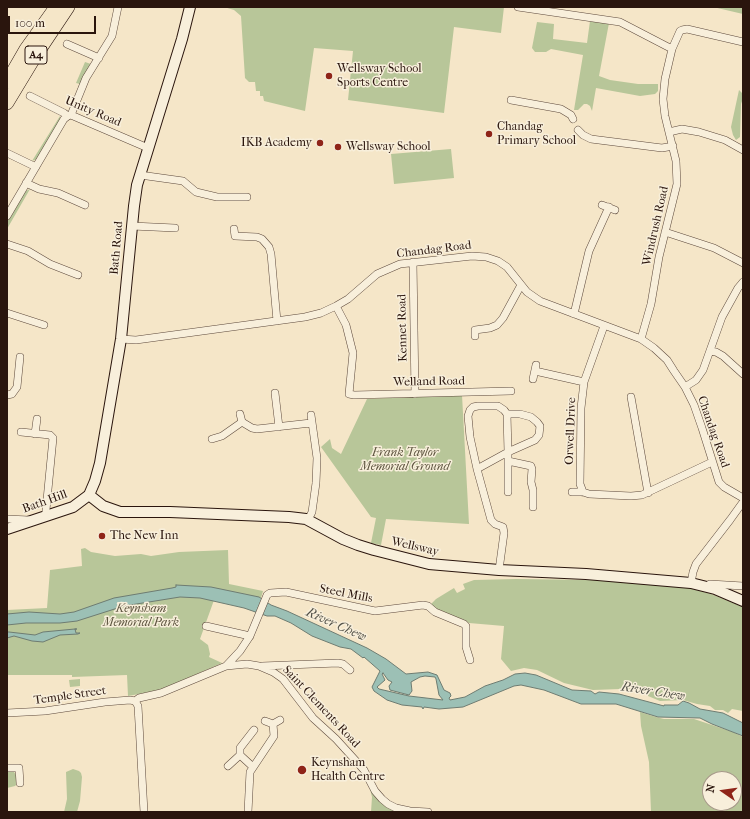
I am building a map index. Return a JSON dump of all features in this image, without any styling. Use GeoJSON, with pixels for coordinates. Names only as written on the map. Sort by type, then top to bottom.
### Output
{"type":"FeatureCollection","features":[{"type":"Feature","properties":{"kind":"highway","name":"A4"},"geometry":{"type":"LineString","coordinates":[[7,82],[26,49],[56,7]]}},
{"type":"Feature","properties":{"kind":"highway","name":"A4"},"geometry":{"type":"LineString","coordinates":[[7,103],[68,7]]}},
{"type":"Feature","properties":{"kind":"main road","name":"Bath Road"},"geometry":{"type":"LineString","coordinates":[[88,495],[95,481],[100,463],[121,339],[134,206],[140,175],[182,39],[190,7]]}},
{"type":"Feature","properties":{"kind":"main road","name":"Bath Hill"},"geometry":{"type":"LineString","coordinates":[[7,529],[73,507],[88,495]]}},
{"type":"Feature","properties":{"kind":"main road","name":"Wellsway"},"geometry":{"type":"LineString","coordinates":[[88,495],[103,506],[120,512],[251,515],[308,520],[344,539],[374,550],[429,564],[499,570],[586,574],[694,583],[715,589],[743,602]]}},
{"type":"Feature","properties":{"kind":"street"},"geometry":{"type":"LineString","coordinates":[[7,216],[64,119],[70,116],[86,78],[112,36],[118,7]]}},
{"type":"Feature","properties":{"kind":"street"},"geometry":{"type":"LineString","coordinates":[[518,7],[620,22],[672,49]]}},
{"type":"Feature","properties":{"kind":"street","name":"Windrush Road"},"geometry":{"type":"LineString","coordinates":[[641,339],[650,308],[659,257],[677,184],[678,172],[669,132],[664,99],[665,79],[672,49],[680,31],[687,29],[743,42]]}},
{"type":"Feature","properties":{"kind":"street"},"geometry":{"type":"LineString","coordinates":[[67,44],[99,58]]}},
{"type":"Feature","properties":{"kind":"street","name":"Unity Road"},"geometry":{"type":"LineString","coordinates":[[30,96],[70,116],[148,148]]}},
{"type":"Feature","properties":{"kind":"street"},"geometry":{"type":"LineString","coordinates":[[511,100],[561,109],[567,112],[573,119]]}},
{"type":"Feature","properties":{"kind":"street"},"geometry":{"type":"LineString","coordinates":[[669,132],[682,129],[699,132],[725,140],[743,150]]}},
{"type":"Feature","properties":{"kind":"street"},"geometry":{"type":"LineString","coordinates":[[578,130],[591,139],[662,148],[673,146]]}},
{"type":"Feature","properties":{"kind":"street"},"geometry":{"type":"LineString","coordinates":[[7,152],[36,167]]}},
{"type":"Feature","properties":{"kind":"street"},"geometry":{"type":"LineString","coordinates":[[140,175],[183,181],[196,192],[217,197],[247,197]]}},
{"type":"Feature","properties":{"kind":"street"},"geometry":{"type":"LineString","coordinates":[[26,183],[38,189],[58,193],[85,205]]}},
{"type":"Feature","properties":{"kind":"street"},"geometry":{"type":"LineString","coordinates":[[574,314],[589,251],[609,207]]}},
{"type":"Feature","properties":{"kind":"street"},"geometry":{"type":"LineString","coordinates":[[132,226],[175,228]]}},
{"type":"Feature","properties":{"kind":"street"},"geometry":{"type":"LineString","coordinates":[[665,232],[714,248],[743,263]]}},
{"type":"Feature","properties":{"kind":"street"},"geometry":{"type":"LineString","coordinates":[[235,235],[257,237],[262,239],[269,247],[271,254],[277,321]]}},
{"type":"Feature","properties":{"kind":"street"},"geometry":{"type":"LineString","coordinates":[[7,244],[28,251],[50,264],[78,275]]}},
{"type":"Feature","properties":{"kind":"street","name":"Chandag Road"},"geometry":{"type":"LineString","coordinates":[[121,339],[136,340],[277,321],[321,313],[348,300],[376,274],[400,264],[472,256],[486,257],[498,261],[507,267],[521,285],[540,301],[641,339],[667,360],[685,387],[694,405],[720,484],[743,498]]}},
{"type":"Feature","properties":{"kind":"street","name":"Kennet Road"},"geometry":{"type":"LineString","coordinates":[[413,262],[415,394]]}},
{"type":"Feature","properties":{"kind":"street"},"geometry":{"type":"LineString","coordinates":[[685,387],[700,376],[725,309],[743,282]]}},
{"type":"Feature","properties":{"kind":"street"},"geometry":{"type":"LineString","coordinates":[[475,330],[490,328],[497,324],[503,318],[521,285]]}},
{"type":"Feature","properties":{"kind":"street","name":"Welland Road"},"geometry":{"type":"LineString","coordinates":[[336,306],[346,325],[353,353],[352,376],[348,392],[349,394],[415,394],[511,391]]}},
{"type":"Feature","properties":{"kind":"street"},"geometry":{"type":"LineString","coordinates":[[7,313],[44,325]]}},
{"type":"Feature","properties":{"kind":"street","name":"Orwell Drive"},"geometry":{"type":"LineString","coordinates":[[583,492],[580,484],[580,423],[584,382],[604,326]]}},
{"type":"Feature","properties":{"kind":"street"},"geometry":{"type":"LineString","coordinates":[[710,351],[716,352],[723,356],[743,374]]}},
{"type":"Feature","properties":{"kind":"street"},"geometry":{"type":"LineString","coordinates":[[7,395],[14,392],[17,387],[20,357]]}},
{"type":"Feature","properties":{"kind":"street"},"geometry":{"type":"LineString","coordinates":[[535,372],[584,382]]}},
{"type":"Feature","properties":{"kind":"street"},"geometry":{"type":"LineString","coordinates":[[275,393],[280,427]]}},
{"type":"Feature","properties":{"kind":"street"},"geometry":{"type":"LineString","coordinates":[[631,397],[648,493]]}},
{"type":"Feature","properties":{"kind":"street"},"geometry":{"type":"LineString","coordinates":[[499,570],[504,533],[503,527],[495,524],[491,520],[470,437],[468,416],[470,410],[478,406],[498,406],[507,414],[508,492]]}},
{"type":"Feature","properties":{"kind":"street"},"geometry":{"type":"LineString","coordinates":[[240,414],[242,422],[252,428],[257,429],[280,427],[311,419],[317,458],[312,512],[308,520]]}},
{"type":"Feature","properties":{"kind":"street"},"geometry":{"type":"LineString","coordinates":[[477,469],[508,452],[535,440],[539,435],[540,426],[531,417],[520,414],[507,414]]}},
{"type":"Feature","properties":{"kind":"street"},"geometry":{"type":"LineString","coordinates":[[35,434],[37,419]]}},
{"type":"Feature","properties":{"kind":"street"},"geometry":{"type":"LineString","coordinates":[[212,439],[222,436],[242,422]]}},
{"type":"Feature","properties":{"kind":"street"},"geometry":{"type":"LineString","coordinates":[[21,432],[50,435],[53,438],[46,516]]}},
{"type":"Feature","properties":{"kind":"street"},"geometry":{"type":"LineString","coordinates":[[508,461],[527,464],[532,469],[531,482],[533,490],[533,507]]}},
{"type":"Feature","properties":{"kind":"street"},"geometry":{"type":"LineString","coordinates":[[572,492],[631,496],[642,495],[712,462]]}},
{"type":"Feature","properties":{"kind":"street"},"geometry":{"type":"LineString","coordinates":[[743,502],[696,564],[693,572],[694,583],[743,586]]}},
{"type":"Feature","properties":{"kind":"street"},"geometry":{"type":"LineString","coordinates":[[7,519],[35,520]]}},
{"type":"Feature","properties":{"kind":"street","name":"Steel Mills"},"geometry":{"type":"LineString","coordinates":[[226,666],[240,651],[250,636],[264,599],[270,593],[286,592],[375,611],[423,605],[428,606],[435,612],[466,626],[466,647],[470,660]]}},
{"type":"Feature","properties":{"kind":"street"},"geometry":{"type":"LineString","coordinates":[[206,626],[250,636]]}},
{"type":"Feature","properties":{"kind":"street"},"geometry":{"type":"LineString","coordinates":[[240,651],[242,660],[247,664]]}},
{"type":"Feature","properties":{"kind":"street"},"geometry":{"type":"LineString","coordinates":[[259,666],[338,663],[343,664],[350,670]]}},
{"type":"Feature","properties":{"kind":"street","name":"Saint Clements Road"},"geometry":{"type":"LineString","coordinates":[[226,666],[247,664],[259,666],[273,672],[283,679],[314,718],[356,760],[364,770],[375,791],[382,799],[396,808],[410,811],[428,812]]}},
{"type":"Feature","properties":{"kind":"street","name":"Temple Street"},"geometry":{"type":"LineString","coordinates":[[7,713],[45,711],[105,702],[135,701],[138,698],[161,693],[226,666]]}},
{"type":"Feature","properties":{"kind":"street"},"geometry":{"type":"LineString","coordinates":[[135,701],[138,706],[144,812]]}},
{"type":"Feature","properties":{"kind":"street"},"geometry":{"type":"LineString","coordinates":[[273,724],[280,720]]}},
{"type":"Feature","properties":{"kind":"street"},"geometry":{"type":"LineString","coordinates":[[265,721],[273,724]]}},
{"type":"Feature","properties":{"kind":"street"},"geometry":{"type":"LineString","coordinates":[[248,812],[250,772],[274,736],[273,724]]}},
{"type":"Feature","properties":{"kind":"street"},"geometry":{"type":"LineString","coordinates":[[253,767],[240,755],[240,748],[254,730]]}},
{"type":"Feature","properties":{"kind":"street"},"geometry":{"type":"LineString","coordinates":[[228,766],[240,755]]}},
{"type":"Feature","properties":{"kind":"street"},"geometry":{"type":"LineString","coordinates":[[7,768],[19,768],[20,783]]}},
{"type":"Feature","properties":{"kind":"green space"},"geometry":{"type":"Polygon","coordinates":[[[224,7],[504,7],[501,33],[454,27],[444,113],[348,100],[353,51],[314,48],[305,111],[264,101],[263,96],[260,96],[260,91],[256,91],[255,82],[249,82],[245,78],[241,16],[234,10],[224,7]]]}},
{"type":"Feature","properties":{"kind":"green space"},"geometry":{"type":"Polygon","coordinates":[[[713,7],[743,7],[743,14],[713,7]]]}},
{"type":"Feature","properties":{"kind":"green space"},"geometry":{"type":"Polygon","coordinates":[[[590,21],[609,23],[599,76],[610,80],[638,84],[658,84],[658,91],[655,94],[640,96],[596,88],[592,111],[590,106],[587,104],[584,104],[578,110],[574,110],[583,55],[551,49],[546,52],[535,52],[532,48],[537,22],[554,24],[553,39],[587,43],[590,21]]]}},
{"type":"Feature","properties":{"kind":"green space"},"geometry":{"type":"Polygon","coordinates":[[[85,62],[91,64],[80,84],[76,83],[85,62]]]}},
{"type":"Feature","properties":{"kind":"green space"},"geometry":{"type":"Polygon","coordinates":[[[739,90],[743,94],[743,98],[741,104],[740,137],[736,140],[731,127],[739,90]]]}},
{"type":"Feature","properties":{"kind":"green space"},"geometry":{"type":"Polygon","coordinates":[[[60,116],[60,120],[37,159],[32,161],[60,116]]]}},
{"type":"Feature","properties":{"kind":"green space"},"geometry":{"type":"Polygon","coordinates":[[[451,149],[454,178],[394,184],[391,154],[451,149]]]}},
{"type":"Feature","properties":{"kind":"green space"},"geometry":{"type":"Polygon","coordinates":[[[30,189],[7,229],[7,221],[23,195],[30,189]]]}},
{"type":"Feature","properties":{"kind":"green space","name":"Frank Taylor Memorial Ground"},"geometry":{"type":"Polygon","coordinates":[[[462,395],[469,524],[386,519],[381,545],[371,543],[376,518],[371,517],[321,447],[330,439],[332,448],[341,454],[367,399],[462,395]]]}},
{"type":"Feature","properties":{"kind":"green space","name":"Keynsham Memorial Park"},"geometry":{"type":"Polygon","coordinates":[[[85,548],[91,552],[115,556],[141,554],[151,556],[179,552],[228,550],[229,584],[263,591],[261,598],[218,589],[200,639],[208,645],[210,654],[209,657],[222,663],[161,690],[128,696],[127,675],[72,677],[72,675],[7,675],[7,610],[47,608],[50,570],[82,566],[81,549],[85,548]]]}},
{"type":"Feature","properties":{"kind":"green space"},"geometry":{"type":"Polygon","coordinates":[[[474,580],[596,580],[689,588],[711,594],[743,607],[743,711],[732,709],[728,713],[723,710],[715,710],[710,706],[683,700],[660,701],[648,696],[648,688],[593,690],[564,683],[537,670],[524,668],[511,671],[501,659],[504,626],[469,623],[433,609],[431,604],[436,599],[454,588],[457,593],[465,589],[463,584],[474,580]]]}},
{"type":"Feature","properties":{"kind":"green space"},"geometry":{"type":"Polygon","coordinates":[[[80,679],[80,686],[70,687],[69,680],[80,679]]]}},
{"type":"Feature","properties":{"kind":"green space"},"geometry":{"type":"Polygon","coordinates":[[[640,712],[664,719],[694,719],[733,732],[743,737],[743,812],[651,812],[649,762],[641,726],[640,712]]]}},
{"type":"Feature","properties":{"kind":"green space"},"geometry":{"type":"Polygon","coordinates":[[[73,769],[79,771],[82,777],[80,801],[77,812],[64,812],[67,799],[66,772],[73,769]]]}},
{"type":"Feature","properties":{"kind":"green space"},"geometry":{"type":"Polygon","coordinates":[[[7,772],[14,772],[16,775],[15,786],[7,788],[7,772]]]}},
{"type":"Feature","properties":{"kind":"green space"},"geometry":{"type":"Polygon","coordinates":[[[370,789],[405,812],[371,812],[372,797],[370,789]]]}},
{"type":"Feature","properties":{"kind":"water"},"geometry":{"type":"Polygon","coordinates":[[[176,585],[211,587],[259,597],[271,605],[367,648],[386,659],[406,674],[428,672],[437,675],[444,690],[450,693],[450,700],[465,697],[485,686],[515,674],[525,673],[536,675],[572,690],[591,691],[595,694],[599,692],[619,694],[664,706],[678,705],[683,701],[700,709],[723,713],[743,723],[743,736],[700,718],[658,717],[616,704],[581,704],[544,690],[521,685],[514,686],[463,707],[439,709],[424,707],[423,709],[422,707],[402,705],[387,700],[374,691],[372,687],[380,671],[364,657],[363,658],[351,649],[340,647],[312,636],[291,623],[275,616],[267,616],[244,608],[200,598],[180,597],[124,606],[77,621],[7,625],[7,614],[29,612],[60,614],[74,612],[114,598],[176,587],[176,585]],[[383,673],[382,674],[385,680],[377,687],[379,689],[409,696],[443,700],[439,695],[435,677],[420,677],[411,682],[412,691],[409,695],[390,690],[389,686],[392,682],[388,680],[383,673]]]}},
{"type":"Feature","properties":{"kind":"water"},"geometry":{"type":"Polygon","coordinates":[[[75,629],[76,633],[80,633],[60,635],[43,642],[32,641],[14,636],[7,638],[7,632],[35,635],[43,632],[75,629]]]}},
{"type":"Feature","properties":{"kind":"place","name":"Wellsway School Sports Centre"},"geometry":{"type":"Point","coordinates":[329,76]}},
{"type":"Feature","properties":{"kind":"place","name":"Chandag Primary School"},"geometry":{"type":"Point","coordinates":[489,134]}},
{"type":"Feature","properties":{"kind":"place","name":"IKB Academy"},"geometry":{"type":"Point","coordinates":[320,143]}},
{"type":"Feature","properties":{"kind":"place","name":"Wellsway School"},"geometry":{"type":"Point","coordinates":[338,147]}},
{"type":"Feature","properties":{"kind":"place","name":"The New Inn"},"geometry":{"type":"Point","coordinates":[102,536]}},
{"type":"Feature","properties":{"kind":"place","name":"Keynsham Health Centre"},"geometry":{"type":"Point","coordinates":[302,770]}},
{"type":"Feature","properties":{"kind":"water label","name":"River Chew"},"geometry":{"type":"Point","coordinates":[336,625]}},
{"type":"Feature","properties":{"kind":"water label","name":"River Chew"},"geometry":{"type":"Point","coordinates":[653,692]}}]}
